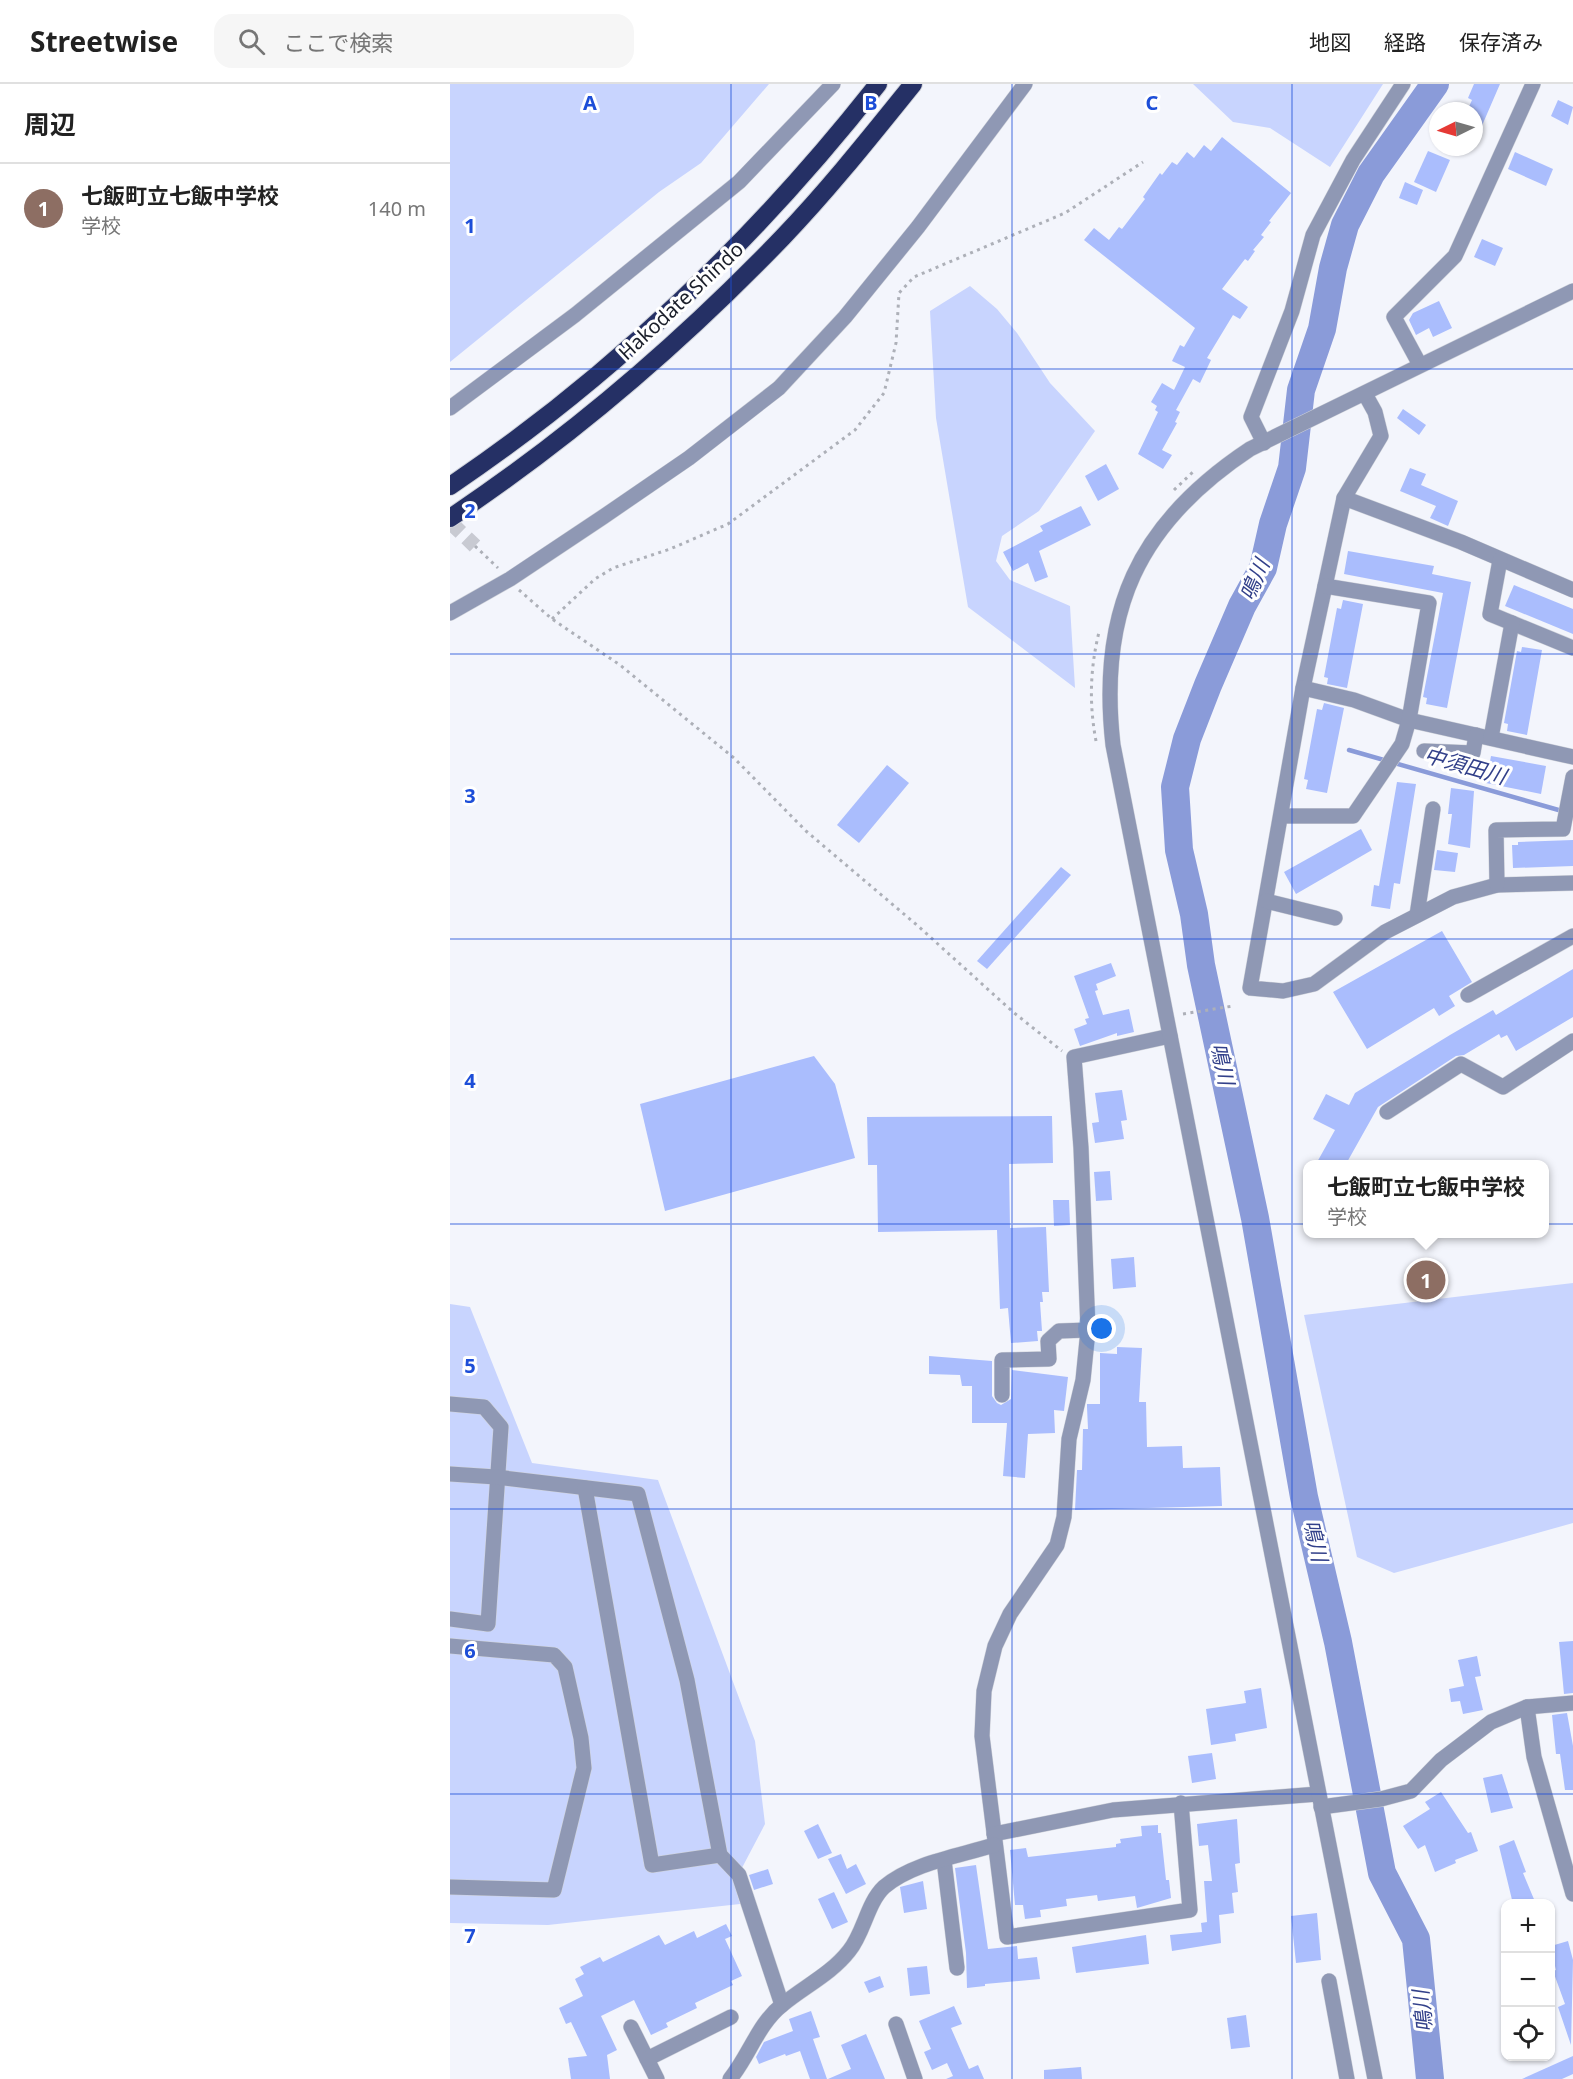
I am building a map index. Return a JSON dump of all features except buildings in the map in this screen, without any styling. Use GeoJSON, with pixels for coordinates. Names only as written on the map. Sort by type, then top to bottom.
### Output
{"type":"FeatureCollection","features":[{"type":"Feature","properties":{"kind":"highway","name":"Hakodate Shindo"},"geometry":{"type":"LineString","coordinates":[[450,486],[482,465],[586,382],[679,302],[762,222],[878,84]]}},
{"type":"Feature","properties":{"kind":"highway","name":"Hakodate Shindo"},"geometry":{"type":"LineString","coordinates":[[450,518],[496,488],[601,404],[692,324],[783,236],[861,148],[913,84]]}},
{"type":"Feature","properties":{"kind":"street"},"geometry":{"type":"LineString","coordinates":[[450,408],[574,315],[740,182],[833,84]]}},
{"type":"Feature","properties":{"kind":"street"},"geometry":{"type":"LineString","coordinates":[[450,613],[510,579],[689,458],[779,388],[845,317],[918,227],[1025,84]]}},
{"type":"Feature","properties":{"kind":"street"},"geometry":{"type":"LineString","coordinates":[[1268,440],[1251,417],[1292,311],[1313,235],[1353,160],[1403,84]]}},
{"type":"Feature","properties":{"kind":"street"},"geometry":{"type":"LineString","coordinates":[[1420,365],[1394,317],[1455,256],[1533,84]]}},
{"type":"Feature","properties":{"kind":"street"},"geometry":{"type":"LineString","coordinates":[[1375,2079],[1113,745],[1108,709],[1109,664],[1122,603],[1152,540],[1181,505],[1218,471],[1268,440],[1573,291]]}},
{"type":"Feature","properties":{"kind":"street"},"geometry":{"type":"LineString","coordinates":[[1365,394],[1375,412],[1381,436],[1344,498],[1303,688],[1250,988],[1283,991],[1314,984],[1385,932],[1453,897],[1497,885],[1573,883]]}},
{"type":"Feature","properties":{"kind":"street"},"geometry":{"type":"LineString","coordinates":[[1344,498],[1461,542],[1573,590]]}},
{"type":"Feature","properties":{"kind":"street"},"geometry":{"type":"LineString","coordinates":[[1500,560],[1490,614],[1573,648]]}},
{"type":"Feature","properties":{"kind":"street"},"geometry":{"type":"LineString","coordinates":[[1281,816],[1353,816],[1402,744],[1409,720],[1429,603],[1325,586]]}},
{"type":"Feature","properties":{"kind":"street"},"geometry":{"type":"LineString","coordinates":[[1491,738],[1512,623]]}},
{"type":"Feature","properties":{"kind":"street"},"geometry":{"type":"LineString","coordinates":[[1303,688],[1354,700],[1409,720],[1573,757]]}},
{"type":"Feature","properties":{"kind":"street"},"geometry":{"type":"LineString","coordinates":[[1439,726],[1430,752],[1473,753],[1476,735]]}},
{"type":"Feature","properties":{"kind":"street"},"geometry":{"type":"LineString","coordinates":[[1497,885],[1496,830],[1563,829],[1573,777]]}},
{"type":"Feature","properties":{"kind":"street"},"geometry":{"type":"LineString","coordinates":[[1417,915],[1433,809]]}},
{"type":"Feature","properties":{"kind":"street"},"geometry":{"type":"LineString","coordinates":[[1266,901],[1335,918]]}},
{"type":"Feature","properties":{"kind":"street"},"geometry":{"type":"LineString","coordinates":[[1467,995],[1573,936]]}},
{"type":"Feature","properties":{"kind":"street"},"geometry":{"type":"LineString","coordinates":[[1170,1036],[1074,1057],[1081,1148],[1088,1330],[1083,1380],[1069,1439],[1064,1517],[1058,1545],[1010,1614],[995,1646],[984,1691],[982,1736],[1007,1936],[1190,1910],[1181,1803]]}},
{"type":"Feature","properties":{"kind":"street"},"geometry":{"type":"LineString","coordinates":[[1387,1112],[1461,1064],[1503,1087],[1573,1041]]}},
{"type":"Feature","properties":{"kind":"street"},"geometry":{"type":"LineString","coordinates":[[1002,1395],[1002,1360],[1049,1359],[1048,1341],[1059,1331],[1088,1330]]}},
{"type":"Feature","properties":{"kind":"street"},"geometry":{"type":"LineString","coordinates":[[450,1404],[484,1407],[501,1427],[488,1624],[450,1619]]}},
{"type":"Feature","properties":{"kind":"street"},"geometry":{"type":"LineString","coordinates":[[450,1474],[496,1477],[638,1494],[687,1680],[720,1855],[739,1875],[782,2005]]}},
{"type":"Feature","properties":{"kind":"street"},"geometry":{"type":"LineString","coordinates":[[585,1488],[652,1865],[720,1855]]}},
{"type":"Feature","properties":{"kind":"street"},"geometry":{"type":"LineString","coordinates":[[450,1646],[554,1655],[565,1667],[581,1738],[584,1768],[554,1890],[450,1887]]}},
{"type":"Feature","properties":{"kind":"street"},"geometry":{"type":"LineString","coordinates":[[730,2079],[742,2064],[758,2033],[782,2005],[839,1964],[857,1940],[882,1888],[898,1878],[994,1839],[1113,1810],[1181,1803],[1319,1800],[1348,1803],[1381,1799],[1411,1791],[1442,1760],[1491,1722],[1527,1707],[1573,1703]]}},
{"type":"Feature","properties":{"kind":"street"},"geometry":{"type":"LineString","coordinates":[[1527,1707],[1534,1758],[1573,1894]]}},
{"type":"Feature","properties":{"kind":"street"},"geometry":{"type":"LineString","coordinates":[[944,1860],[957,1968]]}},
{"type":"Feature","properties":{"kind":"street"},"geometry":{"type":"LineString","coordinates":[[1329,1981],[1347,2079]]}},
{"type":"Feature","properties":{"kind":"street"},"geometry":{"type":"LineString","coordinates":[[647,2059],[731,2016]]}},
{"type":"Feature","properties":{"kind":"street"},"geometry":{"type":"LineString","coordinates":[[897,2024],[915,2079]]}},
{"type":"Feature","properties":{"kind":"street"},"geometry":{"type":"LineString","coordinates":[[631,2027],[657,2079]]}},
{"type":"Feature","properties":{"kind":"path"},"geometry":{"type":"LineString","coordinates":[[552,620],[595,579],[613,568],[670,549],[728,524],[855,430],[884,393],[896,343],[899,293],[914,277],[1065,213],[1143,162]]}},
{"type":"Feature","properties":{"kind":"path"},"geometry":{"type":"LineString","coordinates":[[475,546],[552,620],[620,665],[734,758],[806,831],[918,926],[1055,1049],[1074,1057]]}},
{"type":"Feature","properties":{"kind":"path"},"geometry":{"type":"LineString","coordinates":[[1181,1008],[1183,1016],[1233,1006]]}},
{"type":"Feature","properties":{"kind":"path"},"geometry":{"type":"LineString","coordinates":[[1179,1014],[1182,1025]]}},
{"type":"Feature","properties":{"kind":"shaded area"},"geometry":{"type":"Polygon","coordinates":[[[450,84],[769,84],[701,163],[659,192],[450,362],[450,84]]]}},
{"type":"Feature","properties":{"kind":"shaded area"},"geometry":{"type":"Polygon","coordinates":[[[1193,84],[1383,84],[1330,167],[1270,128],[1233,122],[1193,84]]]}},
{"type":"Feature","properties":{"kind":"shaded area"},"geometry":{"type":"Polygon","coordinates":[[[970,286],[997,309],[1017,333],[1050,383],[1095,431],[1039,511],[1002,536],[996,561],[1010,580],[1070,606],[1075,688],[968,607],[936,418],[930,311],[970,286]]]}},
{"type":"Feature","properties":{"kind":"shaded area"},"geometry":{"type":"Polygon","coordinates":[[[1573,1283],[1573,1523],[1394,1573],[1357,1557],[1304,1315],[1573,1283]]]}},
{"type":"Feature","properties":{"kind":"shaded area"},"geometry":{"type":"Polygon","coordinates":[[[450,1304],[470,1307],[532,1463],[658,1480],[755,1741],[765,1824],[734,1883],[740,1904],[548,1925],[450,1923],[450,1304]]]}},
{"type":"Feature","properties":{"kind":"waterway","name":"鳴川"},"geometry":{"type":"LineString","coordinates":[[1430,2079],[1416,1939],[1382,1873],[1338,1642],[1304,1497],[1255,1218],[1179,850],[1175,787],[1187,739],[1208,685],[1242,606],[1263,568],[1273,524],[1292,468],[1301,390],[1322,329],[1333,268],[1345,225],[1371,174],[1435,84]]}},
{"type":"Feature","properties":{"kind":"waterway","name":"中須田川"},"geometry":{"type":"LineString","coordinates":[[1349,750],[1562,811]]}},
{"type":"Feature","properties":{"kind":"tunnel"},"geometry":{"type":"LineString","coordinates":[[450,522],[475,546]]}},
{"type":"Feature","properties":{"kind":"place","name":"七飯町立七飯中学校"},"geometry":{"type":"Point","coordinates":[1426,1280]}}]}
